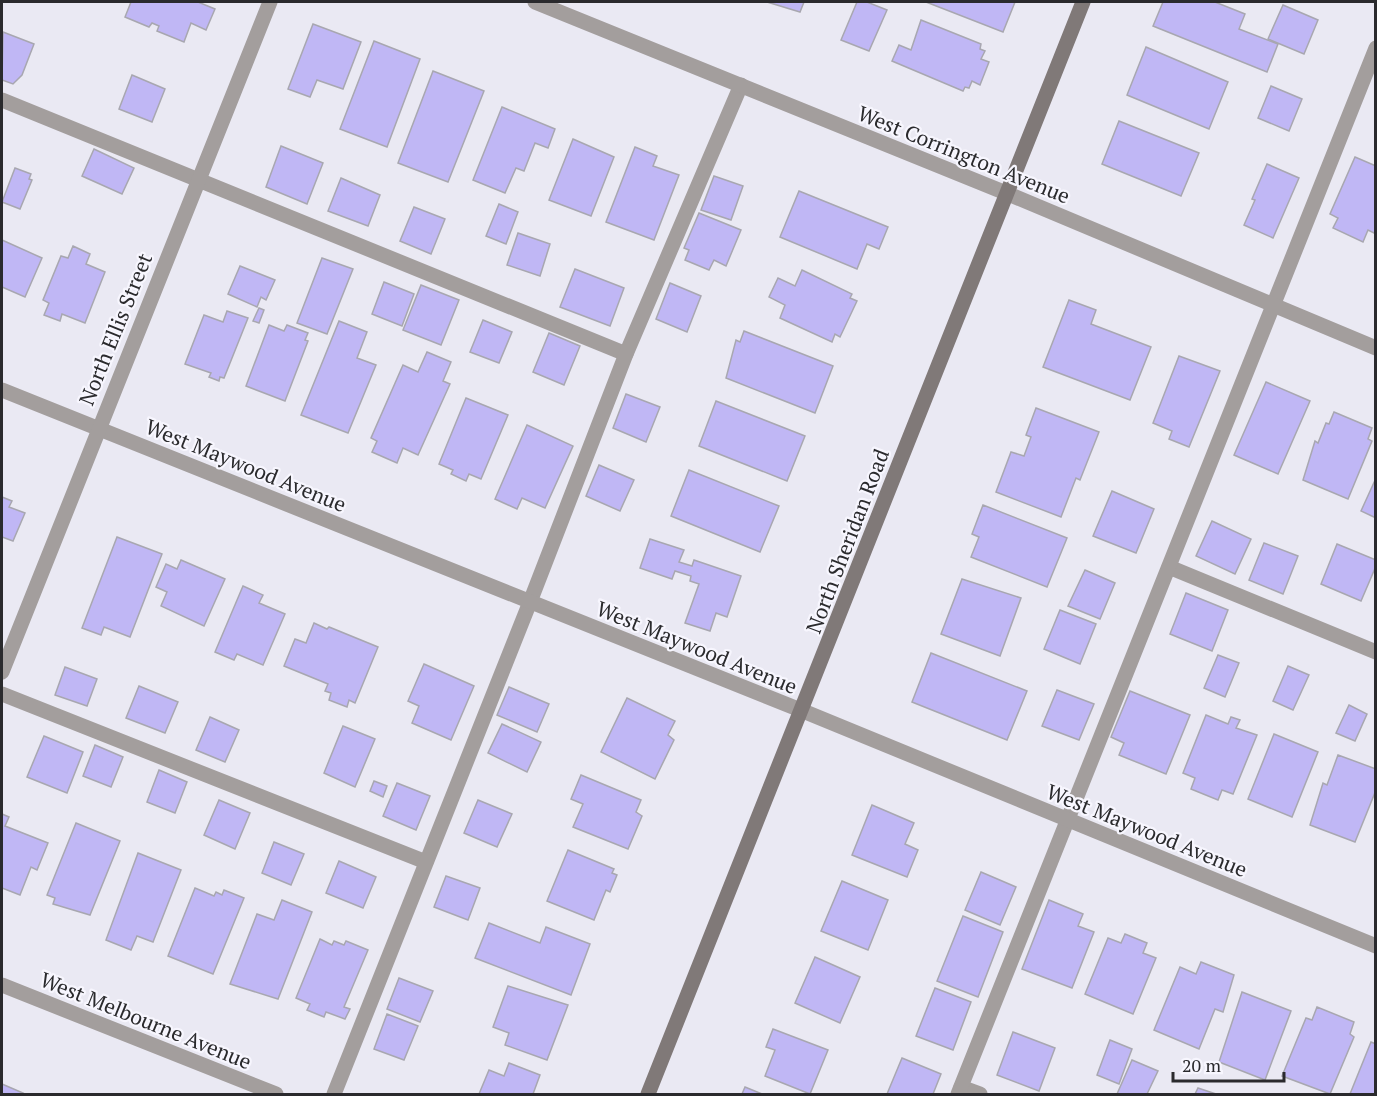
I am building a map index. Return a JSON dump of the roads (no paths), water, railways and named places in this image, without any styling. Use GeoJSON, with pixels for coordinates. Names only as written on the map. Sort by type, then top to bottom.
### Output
{"type":"FeatureCollection","features":[{"type":"Feature","properties":{"kind":"main road","name":"North Sheridan Road"},"geometry":{"type":"LineString","coordinates":[[648,1095],[803,711],[1083,2]]}},
{"type":"Feature","properties":{"kind":"street","name":"North Ellis Street"},"geometry":{"type":"LineString","coordinates":[[2,672],[270,2]]}},
{"type":"Feature","properties":{"kind":"street","name":"West Corrington Avenue"},"geometry":{"type":"LineString","coordinates":[[535,2],[1006,193],[1376,348]]}},
{"type":"Feature","properties":{"kind":"street"},"geometry":{"type":"LineString","coordinates":[[980,1095],[959,1091],[1376,48]]}},
{"type":"Feature","properties":{"kind":"street"},"geometry":{"type":"LineString","coordinates":[[334,1095],[626,354],[741,85]]}},
{"type":"Feature","properties":{"kind":"street"},"geometry":{"type":"LineString","coordinates":[[2,100],[626,354]]}},
{"type":"Feature","properties":{"kind":"street","name":"West Maywood Avenue"},"geometry":{"type":"LineString","coordinates":[[2,390],[803,711],[1376,946]]}},
{"type":"Feature","properties":{"kind":"street"},"geometry":{"type":"LineString","coordinates":[[1168,567],[1376,652]]}},
{"type":"Feature","properties":{"kind":"street"},"geometry":{"type":"LineString","coordinates":[[2,694],[426,862]]}},
{"type":"Feature","properties":{"kind":"street","name":"West Melbourne Avenue"},"geometry":{"type":"LineString","coordinates":[[2,985],[276,1095]]}}]}
